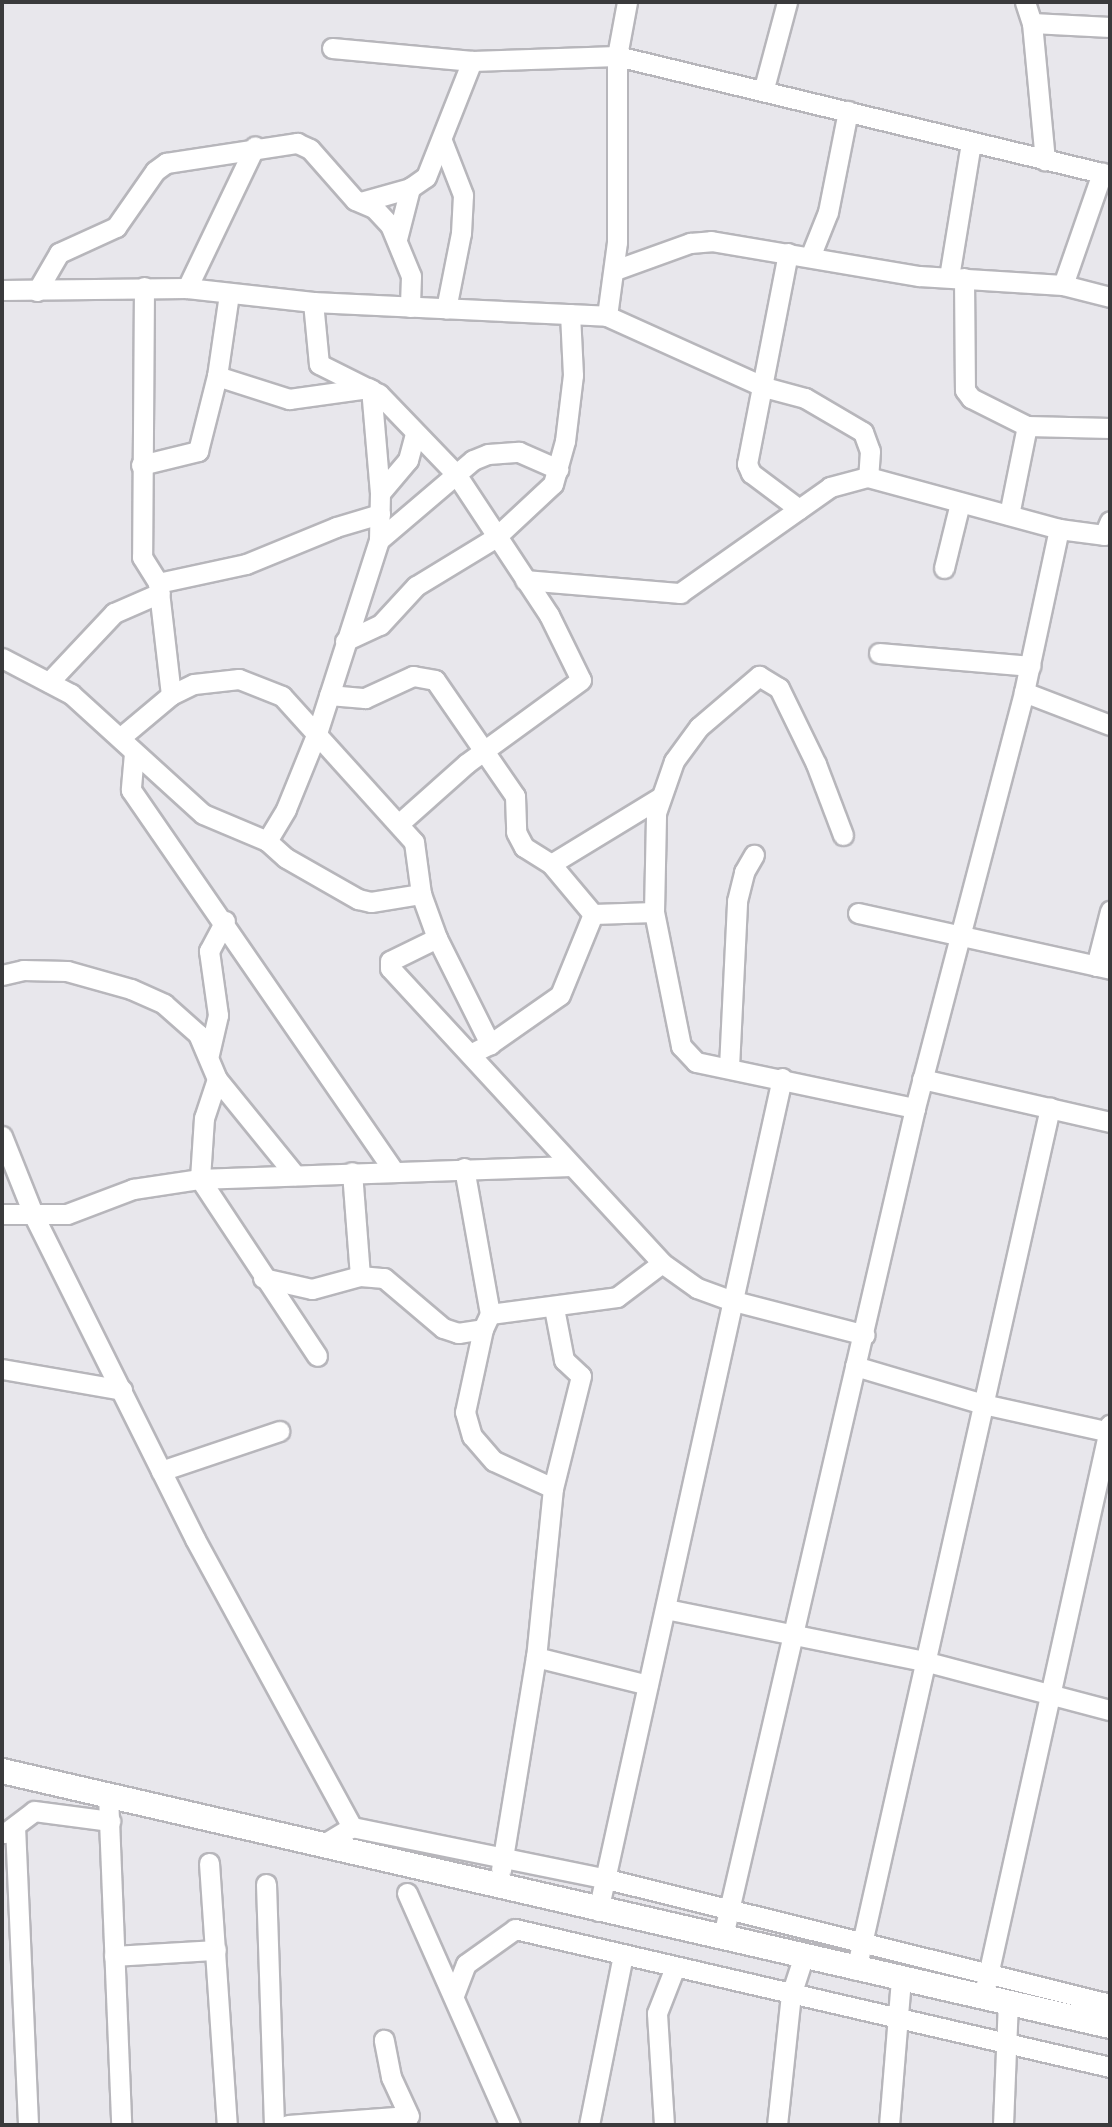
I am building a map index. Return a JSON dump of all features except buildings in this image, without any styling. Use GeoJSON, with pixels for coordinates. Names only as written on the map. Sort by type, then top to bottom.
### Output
{"type":"FeatureCollection","features":[{"type":"Feature","properties":{"kind":"street"},"geometry":{"type":"LineString","coordinates":[[607,316],[615,270],[617,57],[627,2]]}},
{"type":"Feature","properties":{"kind":"street"},"geometry":{"type":"LineString","coordinates":[[764,88],[788,2]]}},
{"type":"Feature","properties":{"kind":"street"},"geometry":{"type":"LineString","coordinates":[[1025,2],[1032,23],[1045,160]]}},
{"type":"Feature","properties":{"kind":"street"},"geometry":{"type":"LineString","coordinates":[[1032,23],[1110,27]]}},
{"type":"Feature","properties":{"kind":"street"},"geometry":{"type":"LineString","coordinates":[[332,48],[472,61],[617,57],[764,88],[1106,174],[1063,285]]}},
{"type":"Feature","properties":{"kind":"street"},"geometry":{"type":"LineString","coordinates":[[361,202],[410,188],[433,167],[472,61]]}},
{"type":"Feature","properties":{"kind":"street"},"geometry":{"type":"LineString","coordinates":[[810,257],[828,212],[848,111]]}},
{"type":"Feature","properties":{"kind":"street"},"geometry":{"type":"LineString","coordinates":[[442,141],[463,204],[446,309]]}},
{"type":"Feature","properties":{"kind":"street"},"geometry":{"type":"LineString","coordinates":[[37,291],[59,253],[116,227],[155,171],[166,163],[255,146],[297,142],[310,149],[349,195],[385,218],[397,239],[411,276],[410,307]]}},
{"type":"Feature","properties":{"kind":"street"},"geometry":{"type":"LineString","coordinates":[[971,142],[957,278],[965,390],[983,405],[1027,426],[1110,429]]}},
{"type":"Feature","properties":{"kind":"street"},"geometry":{"type":"LineString","coordinates":[[187,288],[255,146]]}},
{"type":"Feature","properties":{"kind":"street"},"geometry":{"type":"LineString","coordinates":[[397,239],[410,188]]}},
{"type":"Feature","properties":{"kind":"street"},"geometry":{"type":"LineString","coordinates":[[615,270],[699,241],[957,278],[1063,285],[1110,297]]}},
{"type":"Feature","properties":{"kind":"street"},"geometry":{"type":"LineString","coordinates":[[788,253],[747,464],[751,473],[799,509]]}},
{"type":"Feature","properties":{"kind":"street"},"geometry":{"type":"LineString","coordinates":[[144,287],[141,465],[143,564],[159,588],[170,695]]}},
{"type":"Feature","properties":{"kind":"street"},"geometry":{"type":"LineString","coordinates":[[2,290],[187,288],[313,302],[607,316],[764,387],[805,398],[863,432],[870,451],[868,477]]}},
{"type":"Feature","properties":{"kind":"street"},"geometry":{"type":"LineString","coordinates":[[141,465],[198,451],[217,376],[229,294]]}},
{"type":"Feature","properties":{"kind":"street"},"geometry":{"type":"LineString","coordinates":[[312,396],[319,364],[313,302]]}},
{"type":"Feature","properties":{"kind":"street"},"geometry":{"type":"LineString","coordinates":[[345,641],[380,625],[416,586],[495,538],[545,494],[558,469],[573,375],[570,314]]}},
{"type":"Feature","properties":{"kind":"street"},"geometry":{"type":"LineString","coordinates":[[319,364],[369,388],[456,474],[495,538],[566,643],[581,680],[481,753],[401,822]]}},
{"type":"Feature","properties":{"kind":"street"},"geometry":{"type":"LineString","coordinates":[[217,376],[289,399],[369,388]]}},
{"type":"Feature","properties":{"kind":"street"},"geometry":{"type":"LineString","coordinates":[[267,841],[286,808],[318,730],[379,540],[380,492],[369,388]]}},
{"type":"Feature","properties":{"kind":"street"},"geometry":{"type":"LineString","coordinates":[[1009,515],[1027,426]]}},
{"type":"Feature","properties":{"kind":"street"},"geometry":{"type":"LineString","coordinates":[[380,492],[408,460],[415,434]]}},
{"type":"Feature","properties":{"kind":"street"},"geometry":{"type":"LineString","coordinates":[[379,540],[473,460],[503,450],[558,469]]}},
{"type":"Feature","properties":{"kind":"street"},"geometry":{"type":"LineString","coordinates":[[408,460],[436,454]]}},
{"type":"Feature","properties":{"kind":"street"},"geometry":{"type":"LineString","coordinates":[[525,580],[680,593],[837,483],[868,477],[1059,529],[1104,535],[1110,521]]}},
{"type":"Feature","properties":{"kind":"street"},"geometry":{"type":"LineString","coordinates":[[944,568],[960,503]]}},
{"type":"Feature","properties":{"kind":"street"},"geometry":{"type":"LineString","coordinates":[[49,682],[114,613],[159,588],[246,564],[336,527],[380,514]]}},
{"type":"Feature","properties":{"kind":"street"},"geometry":{"type":"LineString","coordinates":[[723,1936],[731,1911],[791,1636],[855,1366],[865,1335],[915,1108],[1024,692],[1059,529]]}},
{"type":"Feature","properties":{"kind":"street"},"geometry":{"type":"LineString","coordinates":[[879,653],[1030,666]]}},
{"type":"Feature","properties":{"kind":"street"},"geometry":{"type":"LineString","coordinates":[[2,658],[71,694],[203,814],[267,841],[286,858],[358,899],[371,902],[421,894]]}},
{"type":"Feature","properties":{"kind":"street"},"geometry":{"type":"LineString","coordinates":[[329,695],[371,697],[413,676],[426,675],[454,702],[481,753],[515,796],[516,832],[524,847],[551,864],[593,914]]}},
{"type":"Feature","properties":{"kind":"street"},"geometry":{"type":"LineString","coordinates":[[844,835],[816,764],[779,688],[768,678],[759,676],[699,727],[674,761],[659,798],[654,912],[681,1046],[696,1062],[915,1108]]}},
{"type":"Feature","properties":{"kind":"street"},"geometry":{"type":"LineString","coordinates":[[393,1170],[225,921],[131,790],[127,745],[170,695],[206,681],[239,679],[282,696],[318,730],[401,822],[416,846],[421,894],[437,938],[490,1044]]}},
{"type":"Feature","properties":{"kind":"street"},"geometry":{"type":"LineString","coordinates":[[1024,692],[1110,725]]}},
{"type":"Feature","properties":{"kind":"street"},"geometry":{"type":"LineString","coordinates":[[551,864],[659,798]]}},
{"type":"Feature","properties":{"kind":"street"},"geometry":{"type":"LineString","coordinates":[[729,1067],[737,901],[744,872],[754,855]]}},
{"type":"Feature","properties":{"kind":"street"},"geometry":{"type":"LineString","coordinates":[[858,913],[1103,968],[1110,911]]}},
{"type":"Feature","properties":{"kind":"street"},"geometry":{"type":"LineString","coordinates":[[593,914],[654,912]]}},
{"type":"Feature","properties":{"kind":"street"},"geometry":{"type":"LineString","coordinates":[[472,1053],[490,1044],[560,995],[593,914]]}},
{"type":"Feature","properties":{"kind":"street"},"geometry":{"type":"LineString","coordinates":[[209,1054],[218,1014],[208,951],[225,921]]}},
{"type":"Feature","properties":{"kind":"street"},"geometry":{"type":"LineString","coordinates":[[437,938],[388,965],[472,1053],[569,1166],[662,1263],[697,1288],[730,1300],[865,1335]]}},
{"type":"Feature","properties":{"kind":"street"},"geometry":{"type":"LineString","coordinates":[[2,975],[50,969],[131,989],[182,1018],[209,1054],[217,1079],[295,1175]]}},
{"type":"Feature","properties":{"kind":"street"},"geometry":{"type":"LineString","coordinates":[[598,1911],[666,1609],[730,1300],[782,1078]]}},
{"type":"Feature","properties":{"kind":"street"},"geometry":{"type":"LineString","coordinates":[[217,1079],[204,1118],[200,1179],[317,1356]]}},
{"type":"Feature","properties":{"kind":"street"},"geometry":{"type":"LineString","coordinates":[[922,1079],[1110,1122]]}},
{"type":"Feature","properties":{"kind":"street"},"geometry":{"type":"LineString","coordinates":[[856,1970],[1049,1108]]}},
{"type":"Feature","properties":{"kind":"street"},"geometry":{"type":"LineString","coordinates":[[2,1136],[34,1216],[162,1471],[352,1828]]}},
{"type":"Feature","properties":{"kind":"street"},"geometry":{"type":"LineString","coordinates":[[2,1214],[67,1214],[133,1189],[200,1179],[393,1170],[569,1166]]}},
{"type":"Feature","properties":{"kind":"street"},"geometry":{"type":"LineString","coordinates":[[464,1168],[487,1321],[465,1412],[472,1436],[494,1461],[554,1488]]}},
{"type":"Feature","properties":{"kind":"street"},"geometry":{"type":"LineString","coordinates":[[352,1172],[360,1276]]}},
{"type":"Feature","properties":{"kind":"street"},"geometry":{"type":"LineString","coordinates":[[263,1278],[312,1289],[360,1276],[391,1282],[453,1333],[487,1321],[617,1297],[662,1263]]}},
{"type":"Feature","properties":{"kind":"street"},"geometry":{"type":"LineString","coordinates":[[496,1886],[505,1858],[536,1657],[554,1488],[581,1377],[564,1360],[554,1308]]}},
{"type":"Feature","properties":{"kind":"street"},"geometry":{"type":"LineString","coordinates":[[855,1366],[983,1404],[1110,1430],[1048,1695],[994,1991],[1005,2043],[1003,2125]]}},
{"type":"Feature","properties":{"kind":"street"},"geometry":{"type":"LineString","coordinates":[[2,1369],[122,1390]]}},
{"type":"Feature","properties":{"kind":"street"},"geometry":{"type":"LineString","coordinates":[[162,1471],[279,1432]]}},
{"type":"Feature","properties":{"kind":"street"},"geometry":{"type":"LineString","coordinates":[[666,1609],[924,1661],[1110,1710]]}},
{"type":"Feature","properties":{"kind":"street"},"geometry":{"type":"LineString","coordinates":[[536,1657],[648,1685]]}},
{"type":"Feature","properties":{"kind":"street"},"geometry":{"type":"LineString","coordinates":[[2,1771],[598,1911],[723,1936],[856,1970],[901,1979],[1110,2004]]}},
{"type":"Feature","properties":{"kind":"street"},"geometry":{"type":"LineString","coordinates":[[108,1795],[121,2125]]}},
{"type":"Feature","properties":{"kind":"street"},"geometry":{"type":"LineString","coordinates":[[28,2125],[8,1830],[34,1811],[110,1821]]}},
{"type":"Feature","properties":{"kind":"street"},"geometry":{"type":"LineString","coordinates":[[320,1846],[352,1828],[607,1879],[861,1943],[994,1991],[1110,2026]]}},
{"type":"Feature","properties":{"kind":"street"},"geometry":{"type":"LineString","coordinates":[[209,1863],[227,2125]]}},
{"type":"Feature","properties":{"kind":"street"},"geometry":{"type":"LineString","coordinates":[[266,1884],[274,2125]]}},
{"type":"Feature","properties":{"kind":"street"},"geometry":{"type":"LineString","coordinates":[[407,1893],[510,2125]]}},
{"type":"Feature","properties":{"kind":"street"},"geometry":{"type":"LineString","coordinates":[[454,1995],[466,1964],[510,1929],[1110,2067]]}},
{"type":"Feature","properties":{"kind":"street"},"geometry":{"type":"LineString","coordinates":[[114,1956],[216,1950]]}},
{"type":"Feature","properties":{"kind":"street"},"geometry":{"type":"LineString","coordinates":[[589,2125],[623,1955]]}},
{"type":"Feature","properties":{"kind":"street"},"geometry":{"type":"LineString","coordinates":[[777,2125],[791,1995],[803,1957]]}},
{"type":"Feature","properties":{"kind":"street"},"geometry":{"type":"LineString","coordinates":[[663,2125],[657,2013],[675,1967]]}},
{"type":"Feature","properties":{"kind":"street"},"geometry":{"type":"LineString","coordinates":[[889,2125],[901,1979]]}},
{"type":"Feature","properties":{"kind":"street"},"geometry":{"type":"LineString","coordinates":[[288,2125],[411,2121],[391,2077],[384,2040]]}}]}
